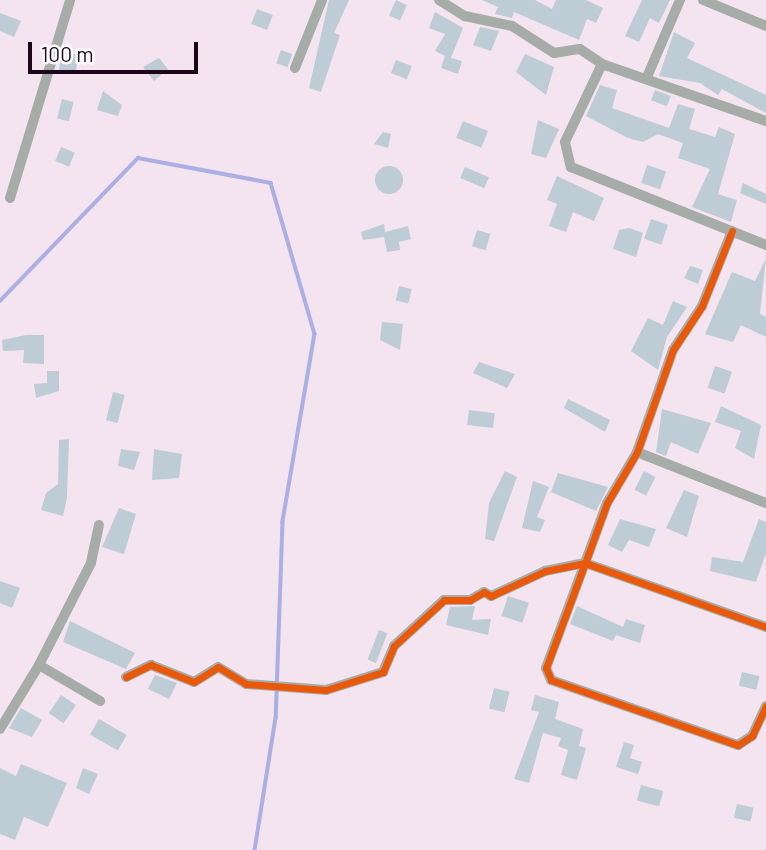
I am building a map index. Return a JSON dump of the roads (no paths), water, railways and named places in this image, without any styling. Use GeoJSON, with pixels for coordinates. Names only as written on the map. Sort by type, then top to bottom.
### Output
{"type":"FeatureCollection","features":[{"type":"Feature","properties":{"kind":"street"},"geometry":{"type":"LineString","coordinates":[[10,198],[70,0]]}},
{"type":"Feature","properties":{"kind":"street"},"geometry":{"type":"LineString","coordinates":[[295,68],[322,0]]}},
{"type":"Feature","properties":{"kind":"street"},"geometry":{"type":"LineString","coordinates":[[439,0],[465,16],[512,26],[554,52],[580,49],[602,64],[647,76],[766,121]]}},
{"type":"Feature","properties":{"kind":"street"},"geometry":{"type":"LineString","coordinates":[[647,76],[680,0]]}},
{"type":"Feature","properties":{"kind":"street"},"geometry":{"type":"LineString","coordinates":[[703,0],[766,26]]}},
{"type":"Feature","properties":{"kind":"street"},"geometry":{"type":"LineString","coordinates":[[602,64],[565,142],[571,167],[766,245]]}},
{"type":"Feature","properties":{"kind":"street"},"geometry":{"type":"LineString","coordinates":[[732,231],[702,306],[673,350],[637,452],[607,503],[546,668],[551,680],[738,745],[752,736],[766,706]]}},
{"type":"Feature","properties":{"kind":"street"},"geometry":{"type":"LineString","coordinates":[[637,452],[766,503]]}},
{"type":"Feature","properties":{"kind":"street"},"geometry":{"type":"LineString","coordinates":[[0,729],[39,665],[91,564],[99,525]]}},
{"type":"Feature","properties":{"kind":"street"},"geometry":{"type":"LineString","coordinates":[[125,677],[151,665],[194,682],[218,667],[246,684],[326,690],[383,672],[394,646],[444,600],[470,600],[484,592],[491,596],[545,571],[584,563],[766,627]]}},
{"type":"Feature","properties":{"kind":"street"},"geometry":{"type":"LineString","coordinates":[[39,665],[100,701]]}},
{"type":"Feature","properties":{"kind":"waterway"},"geometry":{"type":"LineString","coordinates":[[0,301],[138,158],[271,183],[315,334],[283,522],[276,718],[255,850]]}}]}
